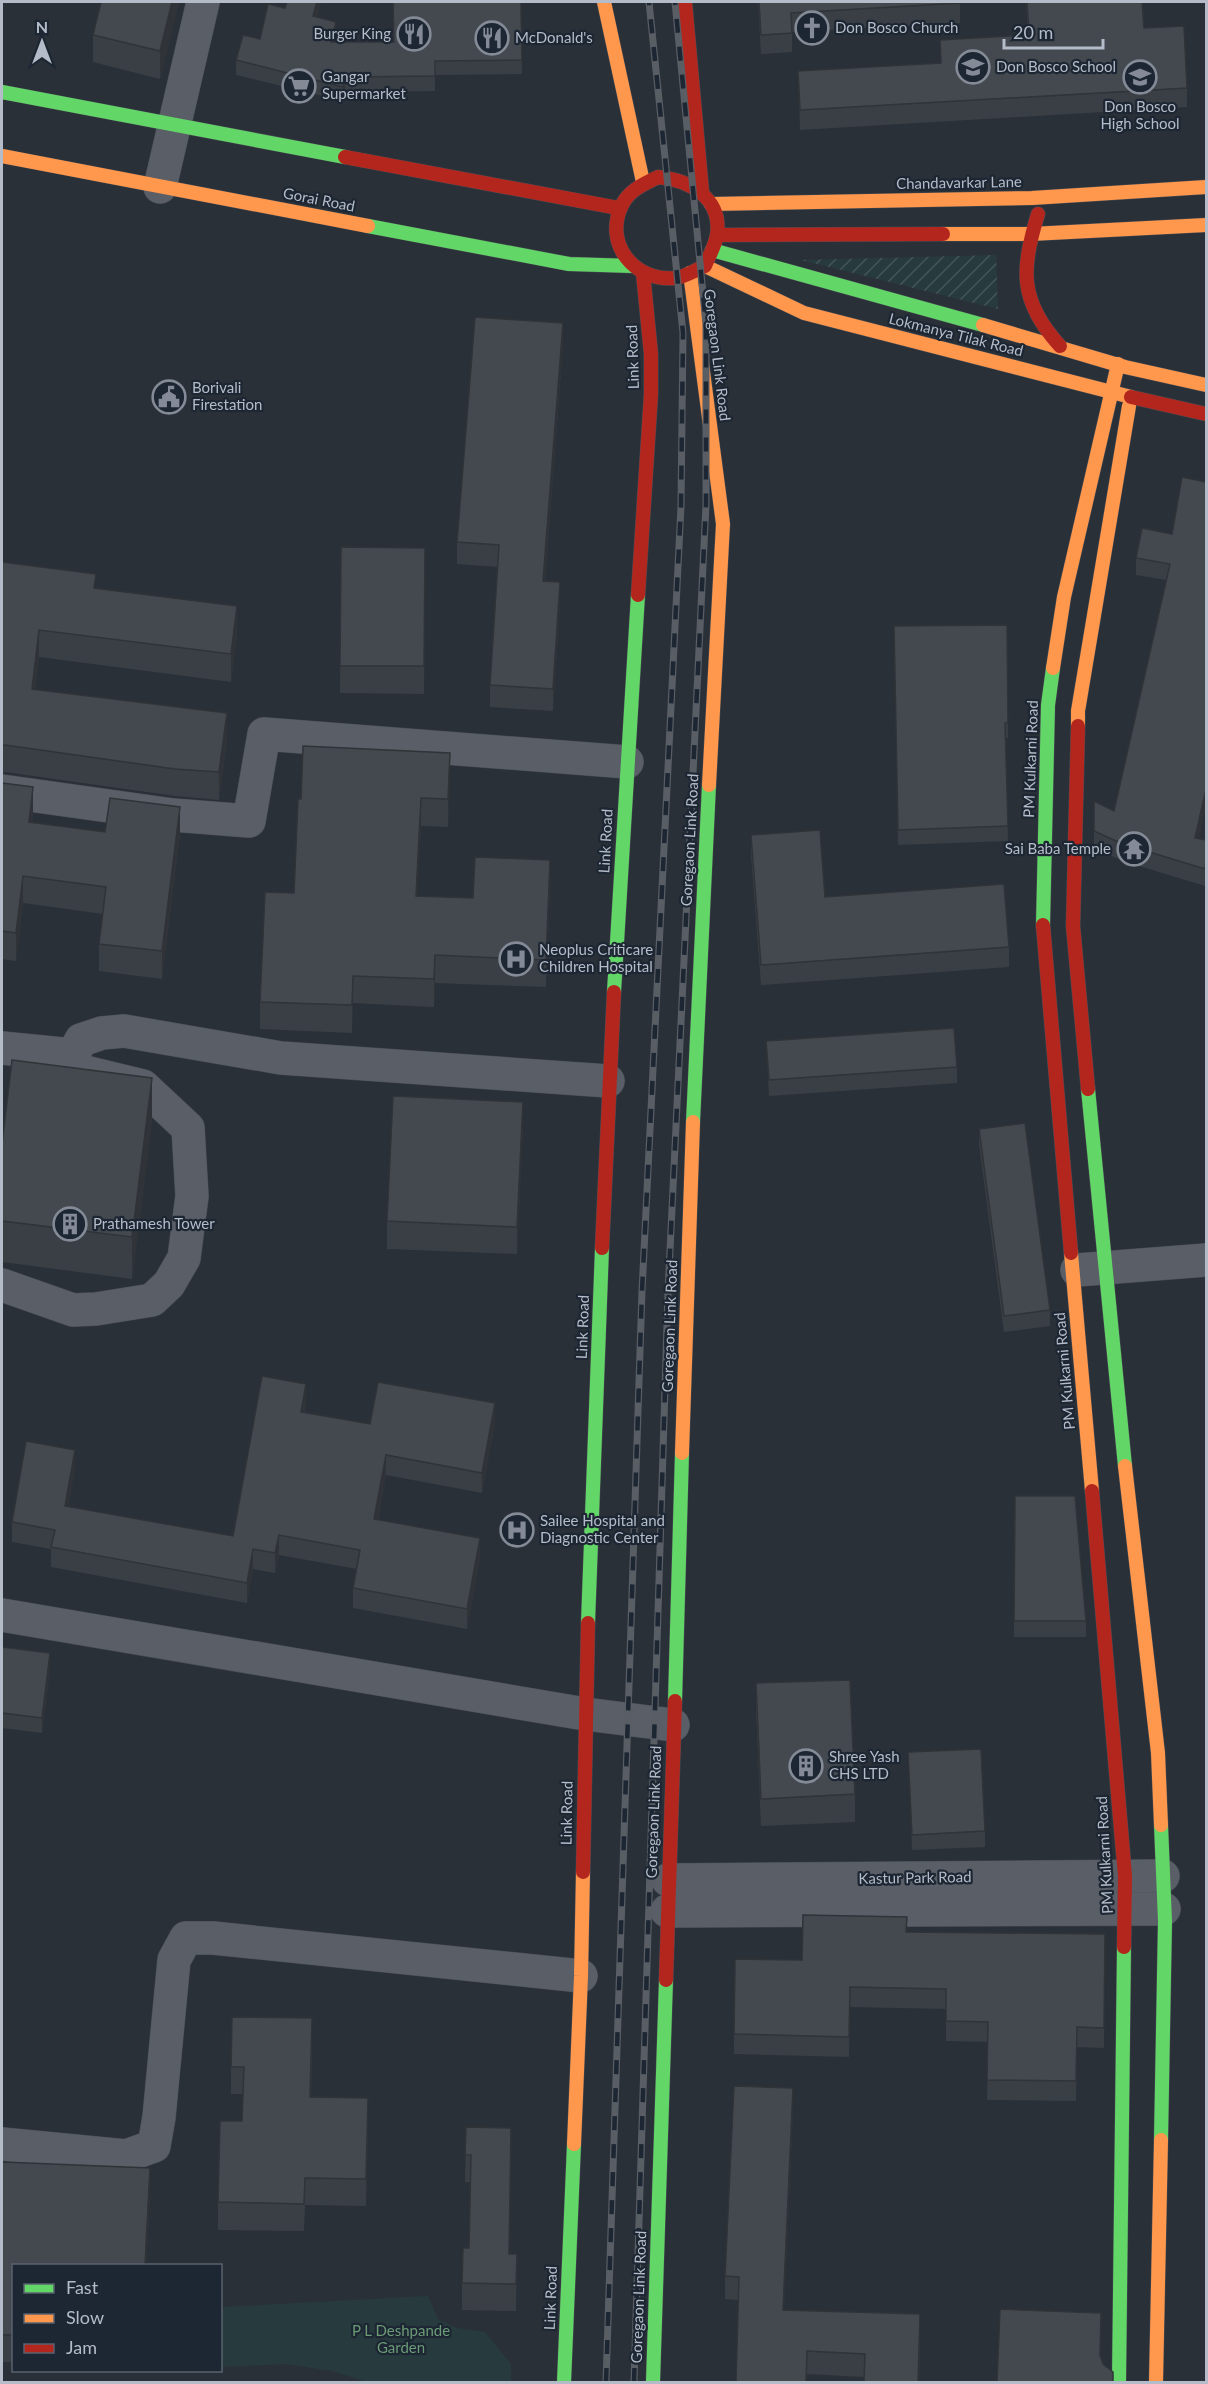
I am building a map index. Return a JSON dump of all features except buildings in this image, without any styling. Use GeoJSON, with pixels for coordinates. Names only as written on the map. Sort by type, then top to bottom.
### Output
{"type":"FeatureCollection","features":[{"type":"Feature","properties":{"kind":"main road"},"geometry":{"type":"LineString","coordinates":[[604,2],[643,182]]}},
{"type":"Feature","properties":{"kind":"main road"},"geometry":{"type":"LineString","coordinates":[[685,2],[702,191]]}},
{"type":"Feature","properties":{"kind":"main road"},"geometry":{"type":"LineString","coordinates":[[2,92],[618,208]]}},
{"type":"Feature","properties":{"kind":"main road","name":"Gorai Road"},"geometry":{"type":"LineString","coordinates":[[2,156],[569,264],[638,270]]}},
{"type":"Feature","properties":{"kind":"main road"},"geometry":{"type":"LineString","coordinates":[[658,177],[675,177],[690,182],[702,191],[717,219],[717,235],[705,266],[675,278],[659,278],[638,270],[622,254],[616,239],[615,223],[618,208],[627,194],[643,182],[658,177]]}},
{"type":"Feature","properties":{"kind":"main road","name":"Chandavarkar Lane"},"geometry":{"type":"LineString","coordinates":[[711,204],[1043,198],[1206,187]]}},
{"type":"Feature","properties":{"kind":"main road"},"geometry":{"type":"LineString","coordinates":[[1043,198],[1031,234],[1026,262],[1026,285],[1034,313],[1044,331],[1060,346]]}},
{"type":"Feature","properties":{"kind":"main road"},"geometry":{"type":"LineString","coordinates":[[717,235],[1031,234],[1206,225]]}},
{"type":"Feature","properties":{"kind":"main road","name":"Lokmanya Tilak Road"},"geometry":{"type":"LineString","coordinates":[[712,250],[1060,346],[1135,369],[1206,386]]}},
{"type":"Feature","properties":{"kind":"main road","name":"Lokmanya Tilak Road"},"geometry":{"type":"LineString","coordinates":[[705,266],[804,313],[1130,398],[1206,414]]}},
{"type":"Feature","properties":{"kind":"main road","name":"Link Road"},"geometry":{"type":"LineString","coordinates":[[564,2382],[580,1976],[585,1714],[608,1081],[651,394],[651,354],[638,270]]}},
{"type":"Feature","properties":{"kind":"main road","name":"Goregaon Link Road"},"geometry":{"type":"LineString","coordinates":[[653,2382],[694,1085],[723,524],[690,273]]}},
{"type":"Feature","properties":{"kind":"main road","name":"PM Kulkarni Road"},"geometry":{"type":"LineString","coordinates":[[1118,364],[1064,597],[1048,705],[1042,916],[1125,1876],[1119,2382]]}},
{"type":"Feature","properties":{"kind":"main road"},"geometry":{"type":"LineString","coordinates":[[1135,369],[1078,711],[1073,926],[1120,1420],[1158,1753],[1164,1909],[1156,2382]]}},
{"type":"Feature","properties":{"kind":"street"},"geometry":{"type":"LineString","coordinates":[[160,187],[203,2]]}},
{"type":"Feature","properties":{"kind":"street"},"geometry":{"type":"LineString","coordinates":[[2,790],[173,815],[249,821],[264,734],[627,762]]}},
{"type":"Feature","properties":{"kind":"street"},"geometry":{"type":"LineString","coordinates":[[2,1285],[73,1310],[96,1309],[152,1300],[169,1284],[184,1258],[192,1196],[188,1128],[143,1086],[77,1070],[73,1055],[81,1040],[102,1033],[124,1030],[281,1058],[608,1081]]}},
{"type":"Feature","properties":{"kind":"street"},"geometry":{"type":"LineString","coordinates":[[2,1048],[73,1055]]}},
{"type":"Feature","properties":{"kind":"street"},"geometry":{"type":"LineString","coordinates":[[1072,1270],[1206,1260]]}},
{"type":"Feature","properties":{"kind":"street"},"geometry":{"type":"LineString","coordinates":[[2,1615],[585,1714],[673,1725]]}},
{"type":"Feature","properties":{"kind":"street","name":"Kastur Park Road"},"geometry":{"type":"LineString","coordinates":[[668,1896],[1163,1876]]}},
{"type":"Feature","properties":{"kind":"street"},"geometry":{"type":"LineString","coordinates":[[668,1896],[1164,1909]]}},
{"type":"Feature","properties":{"kind":"street"},"geometry":{"type":"LineString","coordinates":[[2,2144],[126,2156],[154,2146],[159,2117],[174,1960],[186,1938],[213,1938],[580,1976]]}},
{"type":"Feature","properties":{"kind":"green space"},"geometry":{"type":"Polygon","coordinates":[[[996,255],[998,309],[801,260],[996,255]]]}},
{"type":"Feature","properties":{"kind":"green space","name":"P L Deshpande Garden"},"geometry":{"type":"Polygon","coordinates":[[[428,2296],[438,2319],[457,2328],[485,2332],[511,2364],[511,2382],[367,2382],[332,2371],[287,2364],[222,2367],[222,2307],[428,2296]]]}},
{"type":"Feature","properties":{"kind":"railway"},"geometry":{"type":"LineString","coordinates":[[606,2382],[642,1291],[681,506],[683,333],[649,2]]}},
{"type":"Feature","properties":{"kind":"railway"},"geometry":{"type":"LineString","coordinates":[[634,2382],[668,1292],[706,504],[706,325],[675,2]]}},
{"type":"Feature","properties":{"kind":"traffic: fast"},"geometry":{"type":"LineString","coordinates":[[2,92],[345,157]]}},
{"type":"Feature","properties":{"kind":"traffic: fast"},"geometry":{"type":"LineString","coordinates":[[368,226],[569,264],[632,266]]}},
{"type":"Feature","properties":{"kind":"traffic: fast"},"geometry":{"type":"LineString","coordinates":[[712,250],[983,325]]}},
{"type":"Feature","properties":{"kind":"traffic: fast"},"geometry":{"type":"LineString","coordinates":[[614,992],[638,595]]}},
{"type":"Feature","properties":{"kind":"traffic: fast"},"geometry":{"type":"LineString","coordinates":[[1043,925],[1048,705],[1053,668]]}},
{"type":"Feature","properties":{"kind":"traffic: fast"},"geometry":{"type":"LineString","coordinates":[[693,1122],[709,785]]}},
{"type":"Feature","properties":{"kind":"traffic: fast"},"geometry":{"type":"LineString","coordinates":[[1088,1089],[1125,1466]]}},
{"type":"Feature","properties":{"kind":"traffic: fast"},"geometry":{"type":"LineString","coordinates":[[588,1623],[602,1248]]}},
{"type":"Feature","properties":{"kind":"traffic: fast"},"geometry":{"type":"LineString","coordinates":[[675,1701],[682,1453]]}},
{"type":"Feature","properties":{"kind":"traffic: fast"},"geometry":{"type":"LineString","coordinates":[[1161,1825],[1165,1921],[1161,2140]]}},
{"type":"Feature","properties":{"kind":"traffic: fast"},"geometry":{"type":"LineString","coordinates":[[1119,2382],[1124,1947]]}},
{"type":"Feature","properties":{"kind":"traffic: fast"},"geometry":{"type":"LineString","coordinates":[[653,2382],[666,1980]]}},
{"type":"Feature","properties":{"kind":"traffic: fast"},"geometry":{"type":"LineString","coordinates":[[564,2382],[574,2144]]}},
{"type":"Feature","properties":{"kind":"traffic: slow"},"geometry":{"type":"LineString","coordinates":[[604,2],[643,182]]}},
{"type":"Feature","properties":{"kind":"traffic: slow"},"geometry":{"type":"LineString","coordinates":[[2,156],[368,226]]}},
{"type":"Feature","properties":{"kind":"traffic: slow"},"geometry":{"type":"LineString","coordinates":[[711,204],[1032,198],[1206,187]]}},
{"type":"Feature","properties":{"kind":"traffic: slow"},"geometry":{"type":"LineString","coordinates":[[943,234],[1031,234],[1206,225]]}},
{"type":"Feature","properties":{"kind":"traffic: slow"},"geometry":{"type":"LineString","coordinates":[[705,266],[804,313],[1131,397]]}},
{"type":"Feature","properties":{"kind":"traffic: slow"},"geometry":{"type":"LineString","coordinates":[[690,273],[723,524],[709,785]]}},
{"type":"Feature","properties":{"kind":"traffic: slow"},"geometry":{"type":"LineString","coordinates":[[983,325],[1125,367],[1206,385]]}},
{"type":"Feature","properties":{"kind":"traffic: slow"},"geometry":{"type":"LineString","coordinates":[[1053,668],[1064,597],[1118,364]]}},
{"type":"Feature","properties":{"kind":"traffic: slow"},"geometry":{"type":"LineString","coordinates":[[1078,726],[1078,711],[1129,406]]}},
{"type":"Feature","properties":{"kind":"traffic: slow"},"geometry":{"type":"LineString","coordinates":[[682,1453],[693,1122]]}},
{"type":"Feature","properties":{"kind":"traffic: slow"},"geometry":{"type":"LineString","coordinates":[[1071,1253],[1092,1491]]}},
{"type":"Feature","properties":{"kind":"traffic: slow"},"geometry":{"type":"LineString","coordinates":[[1125,1466],[1158,1753],[1161,1825]]}},
{"type":"Feature","properties":{"kind":"traffic: slow"},"geometry":{"type":"LineString","coordinates":[[574,2144],[583,1872]]}},
{"type":"Feature","properties":{"kind":"traffic: slow"},"geometry":{"type":"LineString","coordinates":[[1156,2382],[1161,2140]]}},
{"type":"Feature","properties":{"kind":"traffic: jam"},"geometry":{"type":"LineString","coordinates":[[685,2],[702,191]]}},
{"type":"Feature","properties":{"kind":"traffic: jam"},"geometry":{"type":"LineString","coordinates":[[345,157],[618,208]]}},
{"type":"Feature","properties":{"kind":"traffic: jam"},"geometry":{"type":"LineString","coordinates":[[658,177],[681,182],[701,193],[709,201],[717,222],[716,239],[705,266],[675,278],[660,278],[635,267],[626,257],[616,233],[617,219],[625,200],[637,188],[658,177]]}},
{"type":"Feature","properties":{"kind":"traffic: jam"},"geometry":{"type":"LineString","coordinates":[[1038,214],[1028,252],[1027,284],[1037,314],[1060,346]]}},
{"type":"Feature","properties":{"kind":"traffic: jam"},"geometry":{"type":"LineString","coordinates":[[717,235],[943,234]]}},
{"type":"Feature","properties":{"kind":"traffic: jam"},"geometry":{"type":"LineString","coordinates":[[638,595],[651,394],[651,354],[643,273]]}},
{"type":"Feature","properties":{"kind":"traffic: jam"},"geometry":{"type":"LineString","coordinates":[[1131,397],[1206,414]]}},
{"type":"Feature","properties":{"kind":"traffic: jam"},"geometry":{"type":"LineString","coordinates":[[1078,726],[1073,926],[1088,1089]]}},
{"type":"Feature","properties":{"kind":"traffic: jam"},"geometry":{"type":"LineString","coordinates":[[1043,925],[1071,1253]]}},
{"type":"Feature","properties":{"kind":"traffic: jam"},"geometry":{"type":"LineString","coordinates":[[602,1248],[614,992]]}},
{"type":"Feature","properties":{"kind":"traffic: jam"},"geometry":{"type":"LineString","coordinates":[[1092,1491],[1125,1876],[1124,1947]]}},
{"type":"Feature","properties":{"kind":"traffic: jam"},"geometry":{"type":"LineString","coordinates":[[583,1872],[588,1623]]}},
{"type":"Feature","properties":{"kind":"traffic: jam"},"geometry":{"type":"LineString","coordinates":[[666,1980],[675,1701]]}},
{"type":"Feature","properties":{"kind":"place","name":"Don Bosco Church"},"geometry":{"type":"Point","coordinates":[812,28]}},
{"type":"Feature","properties":{"kind":"place","name":"Burger King"},"geometry":{"type":"Point","coordinates":[414,34]}},
{"type":"Feature","properties":{"kind":"place","name":"McDonald's"},"geometry":{"type":"Point","coordinates":[492,38]}},
{"type":"Feature","properties":{"kind":"place","name":"Don Bosco School"},"geometry":{"type":"Point","coordinates":[973,67]}},
{"type":"Feature","properties":{"kind":"place","name":"Don Bosco High School"},"geometry":{"type":"Point","coordinates":[1140,77]}},
{"type":"Feature","properties":{"kind":"place","name":"Gangar Supermarket"},"geometry":{"type":"Point","coordinates":[299,86]}},
{"type":"Feature","properties":{"kind":"place","name":"Borivali Firestation"},"geometry":{"type":"Point","coordinates":[169,397]}},
{"type":"Feature","properties":{"kind":"place","name":"Sai Baba Temple"},"geometry":{"type":"Point","coordinates":[1134,849]}},
{"type":"Feature","properties":{"kind":"place","name":"Neoplus Criticare Children Hospital"},"geometry":{"type":"Point","coordinates":[516,959]}},
{"type":"Feature","properties":{"kind":"place","name":"Prathamesh Tower"},"geometry":{"type":"Point","coordinates":[70,1224]}},
{"type":"Feature","properties":{"kind":"place","name":"Sailee Hospital and Diagnostic Center"},"geometry":{"type":"Point","coordinates":[517,1530]}},
{"type":"Feature","properties":{"kind":"place","name":"Shree Yash CHS LTD"},"geometry":{"type":"Point","coordinates":[806,1766]}}]}
